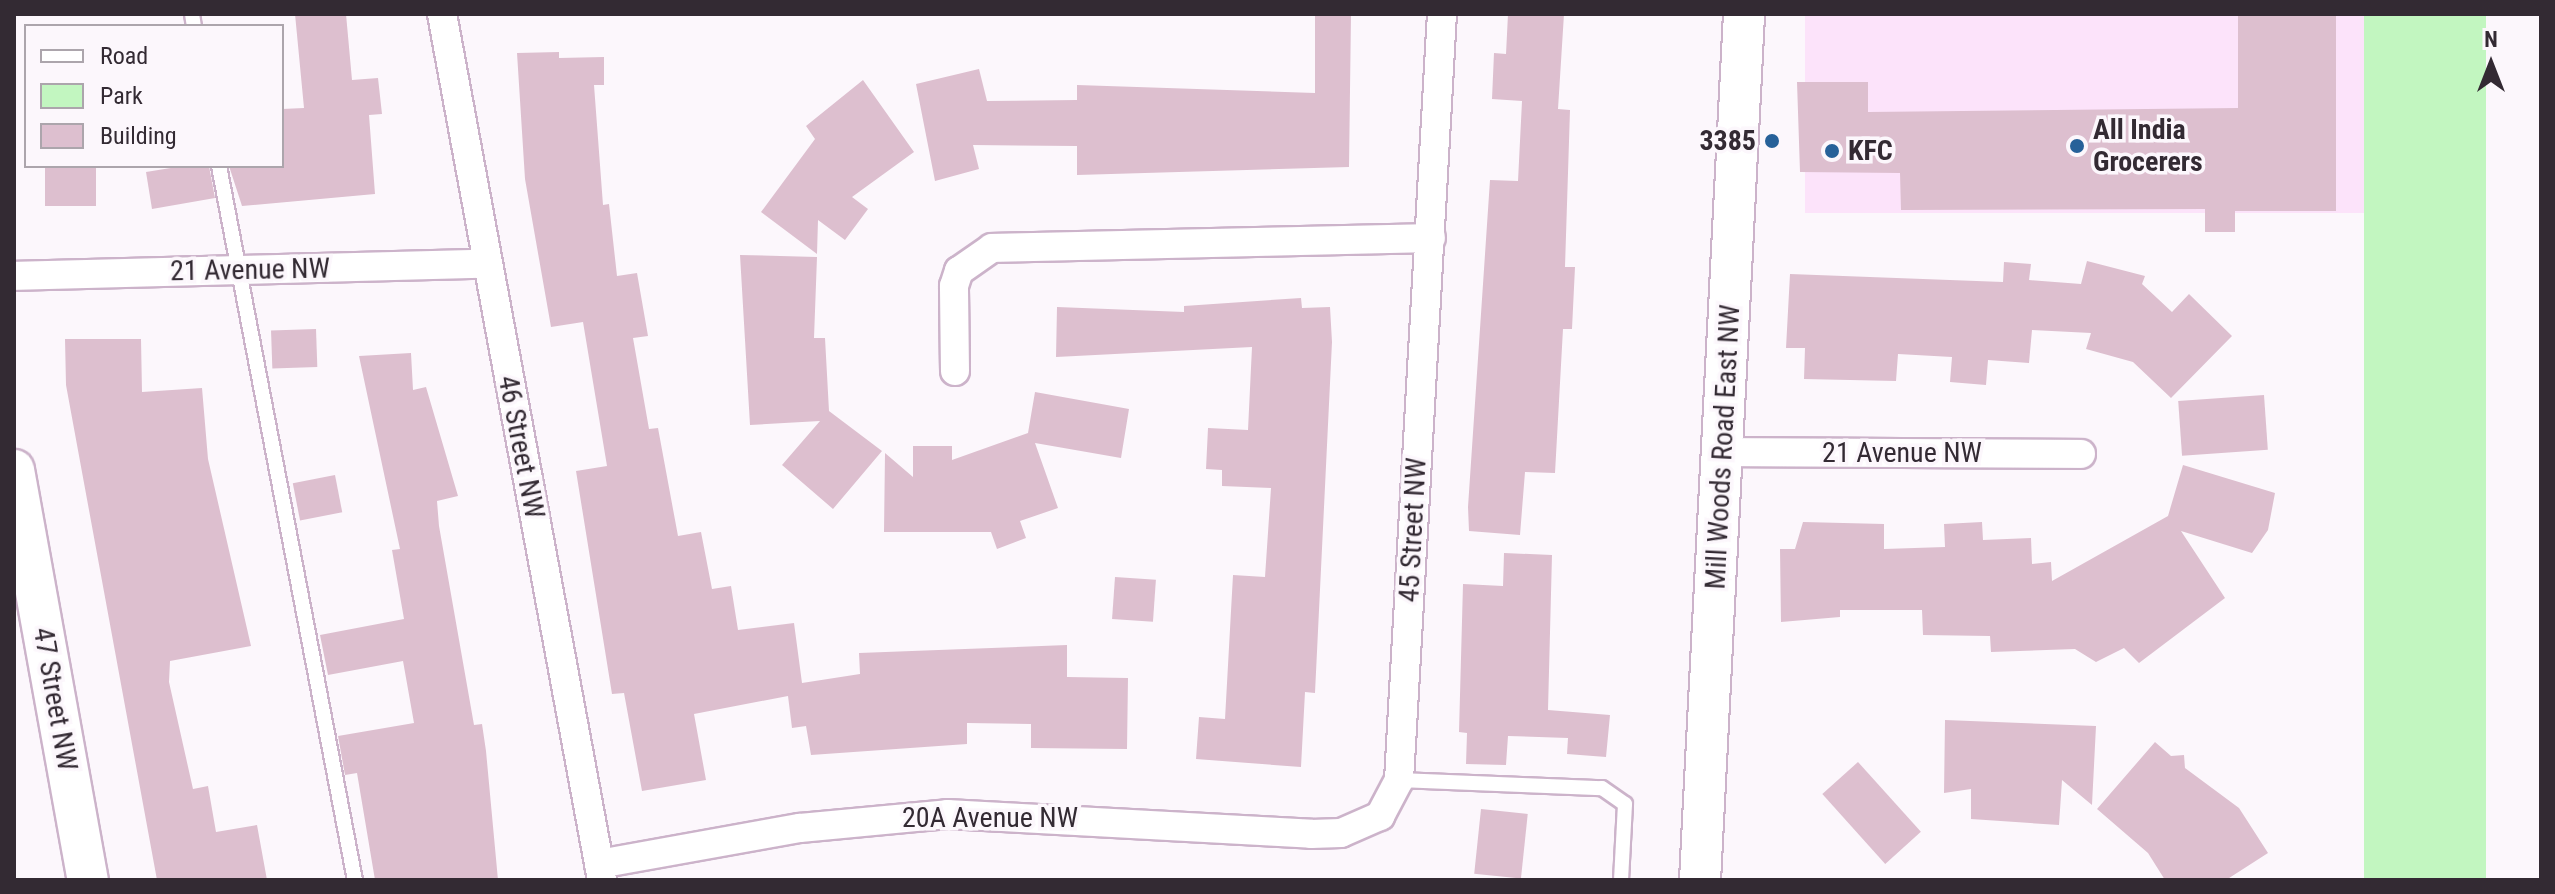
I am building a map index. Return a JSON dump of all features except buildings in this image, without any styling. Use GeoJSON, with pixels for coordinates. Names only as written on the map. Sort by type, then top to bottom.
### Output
{"type":"FeatureCollection","features":[{"type":"Feature","properties":{"kind":"street","name":"46 Street NW"},"geometry":{"type":"LineString","coordinates":[[442,14],[600,872]]}},
{"type":"Feature","properties":{"kind":"street","name":"45 Street NW"},"geometry":{"type":"LineString","coordinates":[[1380,816],[1399,780],[1442,14]]}},
{"type":"Feature","properties":{"kind":"street","name":"Mill Woods Road East NW"},"geometry":{"type":"LineString","coordinates":[[1700,880],[1744,14]]}},
{"type":"Feature","properties":{"kind":"street"},"geometry":{"type":"LineString","coordinates":[[955,371],[954,286],[959,271],[992,248],[1431,238]]}},
{"type":"Feature","properties":{"kind":"street","name":"21 Avenue NW"},"geometry":{"type":"LineString","coordinates":[[14,276],[486,264]]}},
{"type":"Feature","properties":{"kind":"street","name":"21 Avenue NW"},"geometry":{"type":"LineString","coordinates":[[1723,452],[2081,454]]}},
{"type":"Feature","properties":{"kind":"street","name":"47 Street NW"},"geometry":{"type":"LineString","coordinates":[[14,470],[88,880]]}},
{"type":"Feature","properties":{"kind":"street","name":"20A Avenue NW"},"geometry":{"type":"LineString","coordinates":[[600,872],[800,828],[918,815],[1014,813],[1311,834],[1341,833],[1380,816]]}},
{"type":"Feature","properties":{"kind":"lane"},"geometry":{"type":"LineString","coordinates":[[219,168],[355,880]]}},
{"type":"Feature","properties":{"kind":"lane"},"geometry":{"type":"LineString","coordinates":[[1399,780],[1602,788],[1625,804],[1621,880]]}},
{"type":"Feature","properties":{"kind":"shaded area"},"geometry":{"type":"Polygon","coordinates":[[[1805,14],[2364,14],[2364,213],[1805,213],[1805,14]]]}},
{"type":"Feature","properties":{"kind":"green space"},"geometry":{"type":"Polygon","coordinates":[[[2364,14],[2486,14],[2486,880],[2364,880],[2364,14]]]}},
{"type":"Feature","properties":{"kind":"place","name":"3385"},"geometry":{"type":"Point","coordinates":[1772,141]}},
{"type":"Feature","properties":{"kind":"place","name":"All India Grocerers"},"geometry":{"type":"Point","coordinates":[2077,146]}},
{"type":"Feature","properties":{"kind":"place","name":"KFC"},"geometry":{"type":"Point","coordinates":[1832,151]}}]}
